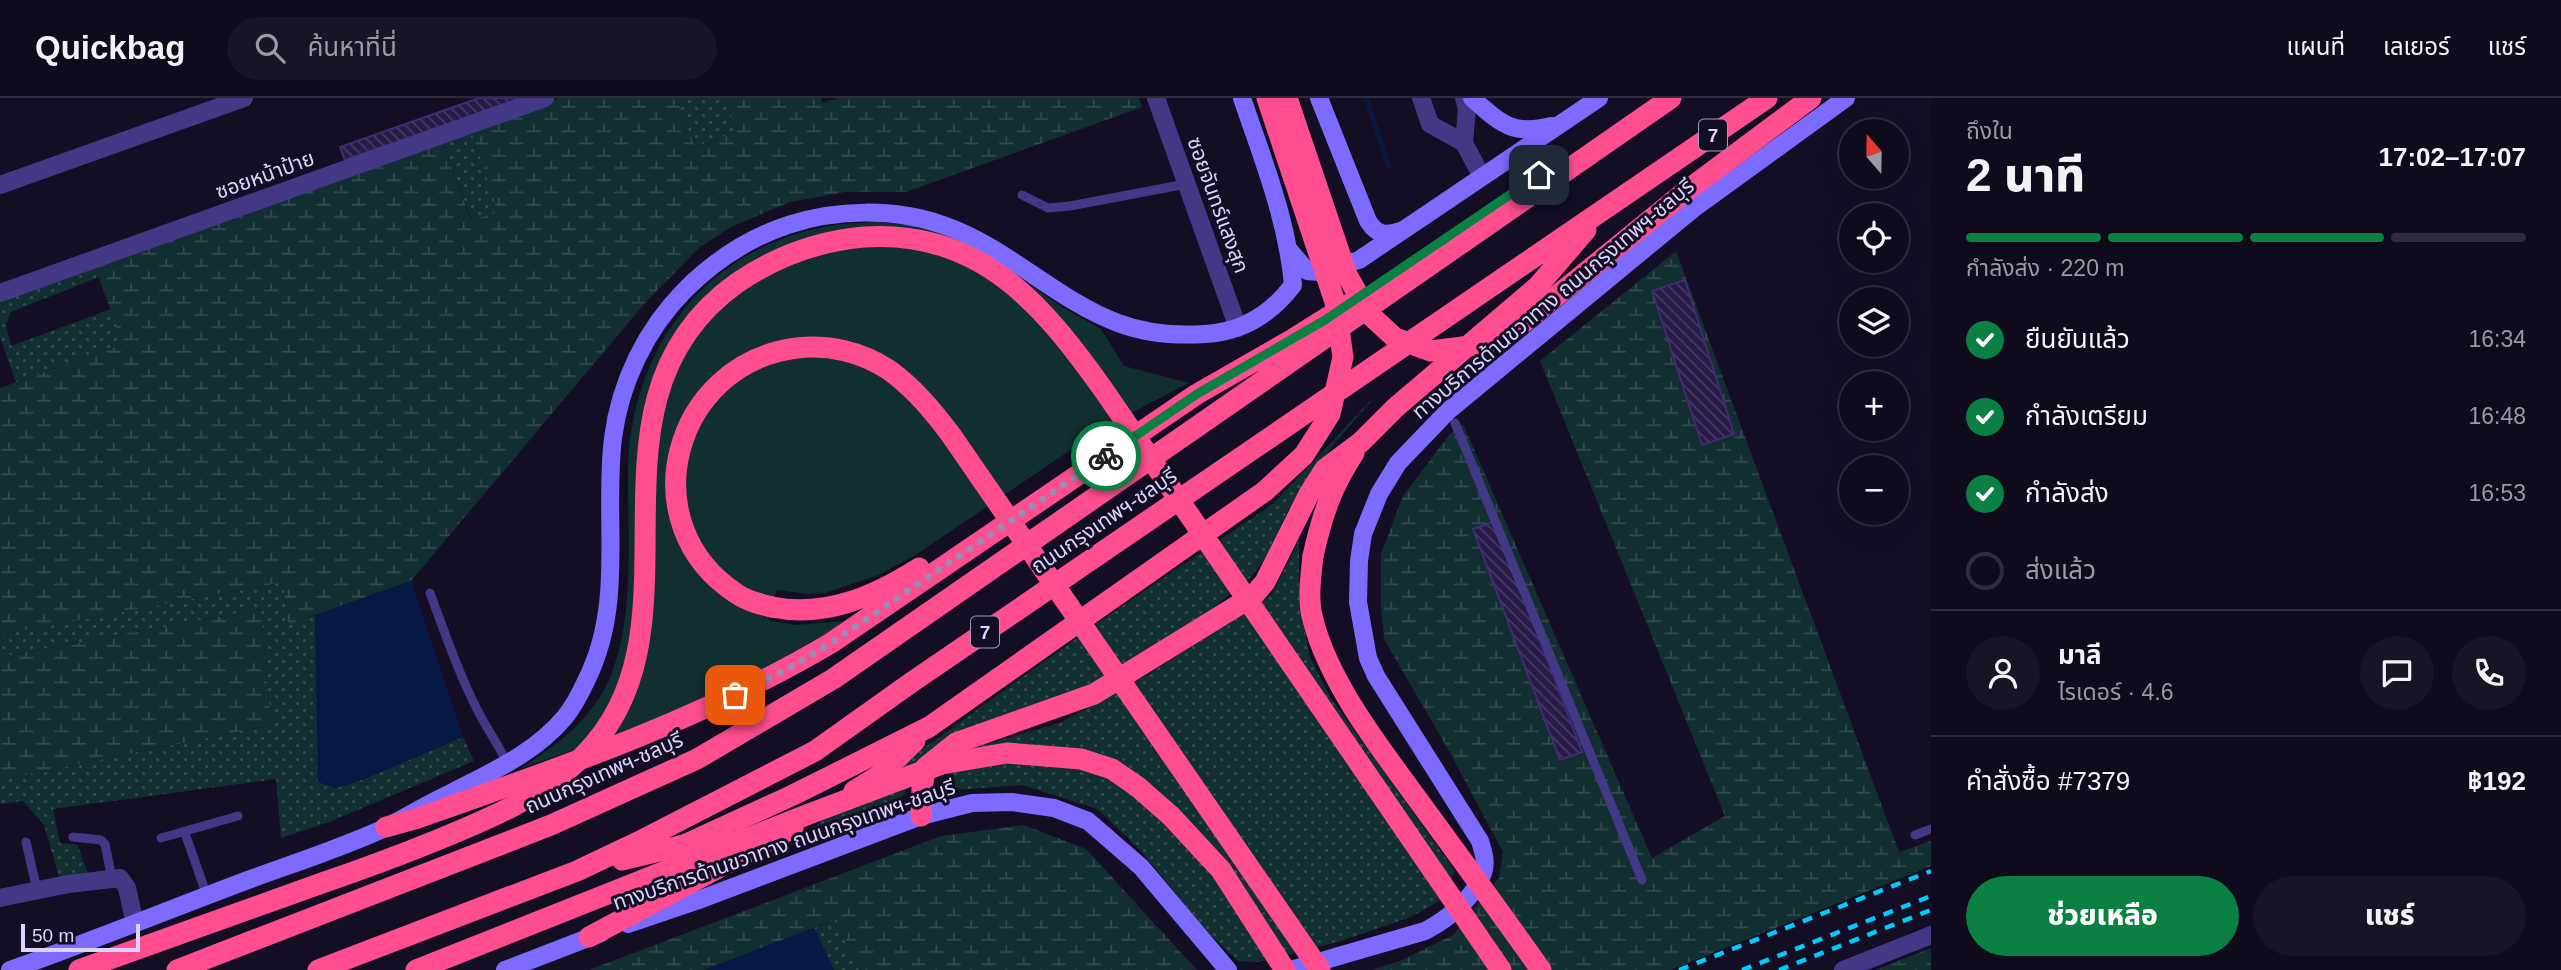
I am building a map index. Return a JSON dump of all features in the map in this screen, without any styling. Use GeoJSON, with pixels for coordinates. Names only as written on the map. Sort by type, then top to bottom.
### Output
{"type":"FeatureCollection","features":[{"type":"Feature","properties":{"kind":"highway"},"geometry":{"type":"LineString","coordinates":[[577,871],[684,845],[793,795],[929,727],[1265,491],[1304,455],[1330,414],[1343,357],[1335,302],[1267,98]]}},
{"type":"Feature","properties":{"kind":"highway"},"geometry":{"type":"LineString","coordinates":[[1287,98],[1347,275],[1369,314],[1395,338],[1431,351],[1486,344],[1523,323],[1681,195],[1811,98]]}},
{"type":"Feature","properties":{"kind":"highway"},"geometry":{"type":"LineString","coordinates":[[386,827],[591,756],[789,668],[855,627],[1197,394],[1325,320],[1561,160],[1660,98]]}},
{"type":"Feature","properties":{"kind":"highway","name":"ถนนกรุงเทพฯ-ชลบุรี"},"geometry":{"type":"LineString","coordinates":[[177,970],[551,825],[697,759],[833,679],[1671,98]]}},
{"type":"Feature","properties":{"kind":"highway","name":"ถนนกรุงเทพฯ-ชลบุรี"},"geometry":{"type":"LineString","coordinates":[[318,970],[577,871],[815,751],[912,681],[1767,98]]}},
{"type":"Feature","properties":{"kind":"highway"},"geometry":{"type":"LineString","coordinates":[[921,816],[926,767],[956,743],[1094,694],[1253,596],[1265,582],[1309,494],[1325,469],[1361,442],[1395,408],[1538,286],[1605,207]]}},
{"type":"Feature","properties":{"kind":"highway"},"geometry":{"type":"LineString","coordinates":[[79,970],[380,863],[503,813],[534,795],[585,754],[603,733],[625,692],[636,656],[643,610],[647,446],[659,390],[673,357],[706,309],[745,278],[769,264],[812,246],[840,239],[871,237],[932,243],[988,267],[1028,295],[1063,334],[1501,970]]}},
{"type":"Feature","properties":{"kind":"highway"},"geometry":{"type":"LineString","coordinates":[[1164,416],[1132,429],[1077,461],[943,552],[873,594],[809,611],[772,607],[737,595],[710,570],[692,545],[685,530],[675,490],[679,449],[690,421],[707,394],[726,376],[746,363],[765,354],[810,346],[830,348],[863,357],[888,370],[919,396],[951,435],[1320,970]]}},
{"type":"Feature","properties":{"kind":"highway"},"geometry":{"type":"LineString","coordinates":[[1361,442],[1342,470],[1324,508],[1312,556],[1312,617],[1320,642],[1341,685],[1375,740],[1541,970]]}},
{"type":"Feature","properties":{"kind":"highway"},"geometry":{"type":"LineString","coordinates":[[589,937],[807,820],[880,775],[929,727]]}},
{"type":"Feature","properties":{"kind":"highway"},"geometry":{"type":"LineString","coordinates":[[416,970],[942,764],[1006,753],[1080,759],[1112,769],[1138,787],[1171,816],[1221,870],[1285,970]]}},
{"type":"Feature","properties":{"kind":"main road"},"geometry":{"type":"LineString","coordinates":[[10,970],[386,827],[508,765],[543,739],[568,714],[578,698],[602,644],[611,583],[610,488],[613,437],[631,372],[658,321],[672,303],[713,265],[737,249],[779,229],[813,219],[869,213],[922,218],[975,239],[1088,309],[1117,323],[1149,332],[1215,334],[1238,328],[1279,304],[1293,285],[1290,251],[1283,218],[1242,98]]}},
{"type":"Feature","properties":{"kind":"main road"},"geometry":{"type":"LineString","coordinates":[[1319,98],[1356,197],[1372,228],[1385,234],[1409,228]]}},
{"type":"Feature","properties":{"kind":"main road"},"geometry":{"type":"LineString","coordinates":[[1472,98],[1505,126],[1519,130],[1535,130],[1562,124]]}},
{"type":"Feature","properties":{"kind":"main road"},"geometry":{"type":"LineString","coordinates":[[1290,251],[1307,271],[1319,272],[1359,260],[1409,228],[1481,175],[1599,98]]}},
{"type":"Feature","properties":{"kind":"main road","name":"ทางบริการด้านขวาทาง ถนนกรุงเทพฯ-ชลบุรี"},"geometry":{"type":"LineString","coordinates":[[1291,970],[1425,931],[1444,921],[1468,896],[1483,873],[1485,856],[1480,841],[1376,676],[1364,641],[1358,602],[1359,561],[1363,534],[1387,478],[1448,411],[1501,367],[1693,209],[1846,98]]}},
{"type":"Feature","properties":{"kind":"main road","name":"ทางบริการด้านขวาทาง ถนนกรุงเทพฯ-ชลบุรี"},"geometry":{"type":"LineString","coordinates":[[505,970],[921,816],[972,803],[1012,802],[1054,808],[1088,821],[1141,867],[1227,970]]}},
{"type":"Feature","properties":{"kind":"street"},"geometry":{"type":"LineString","coordinates":[[0,185],[244,98]]}},
{"type":"Feature","properties":{"kind":"street","name":"ซอยหน้าป้าย"},"geometry":{"type":"LineString","coordinates":[[0,293],[545,98]]}},
{"type":"Feature","properties":{"kind":"street","name":"ซอยจันทร์แสงสุก"},"geometry":{"type":"LineString","coordinates":[[1156,98],[1238,328]]}},
{"type":"Feature","properties":{"kind":"street"},"geometry":{"type":"LineString","coordinates":[[1421,98],[1430,124],[1464,143],[1481,175]]}},
{"type":"Feature","properties":{"kind":"street"},"geometry":{"type":"LineString","coordinates":[[1464,98],[1468,109],[1464,143]]}},
{"type":"Feature","properties":{"kind":"street"},"geometry":{"type":"LineString","coordinates":[[0,898],[120,878],[124,881],[135,924]]}},
{"type":"Feature","properties":{"kind":"street"},"geometry":{"type":"LineString","coordinates":[[1843,970],[1931,935]]}},
{"type":"Feature","properties":{"kind":"lane"},"geometry":{"type":"LineString","coordinates":[[1022,195],[1048,208],[1186,184]]}},
{"type":"Feature","properties":{"kind":"lane"},"geometry":{"type":"LineString","coordinates":[[1455,423],[1642,880]]}},
{"type":"Feature","properties":{"kind":"lane"},"geometry":{"type":"LineString","coordinates":[[430,593],[458,669],[508,765]]}},
{"type":"Feature","properties":{"kind":"lane"},"geometry":{"type":"LineString","coordinates":[[161,838],[238,816]]}},
{"type":"Feature","properties":{"kind":"lane"},"geometry":{"type":"LineString","coordinates":[[1916,835],[1931,830]]}},
{"type":"Feature","properties":{"kind":"lane"},"geometry":{"type":"LineString","coordinates":[[185,833],[207,896]]}},
{"type":"Feature","properties":{"kind":"lane"},"geometry":{"type":"LineString","coordinates":[[73,836],[95,837],[105,844],[112,879]]}},
{"type":"Feature","properties":{"kind":"lane"},"geometry":{"type":"LineString","coordinates":[[26,842],[37,890]]}},
{"type":"Feature","properties":{"kind":"green space"},"geometry":{"type":"Polygon","coordinates":[[[559,98],[677,98],[695,147],[737,132],[725,98],[821,98],[823,103],[838,98],[1139,98],[1142,107],[906,192],[845,192],[790,202],[731,227],[700,247],[645,303],[411,581],[288,625],[283,582],[0,635],[0,388],[123,344],[93,262],[442,141],[471,220],[498,212],[471,130],[559,98]]]}},
{"type":"Feature","properties":{"kind":"green space"},"geometry":{"type":"Polygon","coordinates":[[[677,98],[725,98],[737,132],[694,147],[677,98]]]}},
{"type":"Feature","properties":{"kind":"green space"},"geometry":{"type":"Polygon","coordinates":[[[471,130],[499,212],[472,221],[442,141],[471,130]]]}},
{"type":"Feature","properties":{"kind":"green space"},"geometry":{"type":"Polygon","coordinates":[[[877,222],[910,225],[940,232],[995,260],[1062,307],[1101,329],[1124,366],[1189,383],[1106,426],[917,554],[879,575],[825,593],[777,590],[768,620],[795,625],[847,621],[826,634],[694,703],[520,769],[556,744],[577,725],[596,703],[614,666],[626,611],[629,553],[628,470],[633,424],[644,382],[661,343],[685,308],[714,278],[750,254],[790,236],[835,225],[877,222]]]}},
{"type":"Feature","properties":{"kind":"green space"},"geometry":{"type":"Polygon","coordinates":[[[1676,251],[1899,852],[1931,841],[1931,866],[1670,970],[1372,970],[1402,960],[1453,935],[1499,878],[1503,852],[1449,751],[1384,639],[1381,605],[1381,554],[1403,496],[1449,435],[1463,424],[1652,858],[1725,816],[1540,361],[1676,251]]]}},
{"type":"Feature","properties":{"kind":"green space"},"geometry":{"type":"Polygon","coordinates":[[[93,262],[99,277],[11,312],[6,325],[11,346],[111,309],[124,344],[16,382],[0,338],[0,294],[93,262]]]}},
{"type":"Feature","properties":{"kind":"green space"},"geometry":{"type":"Polygon","coordinates":[[[1375,396],[1326,454],[1288,510],[1267,556],[1251,577],[1206,614],[1089,687],[943,741],[895,806],[787,846],[1112,613],[1274,503],[1375,396]]]}},
{"type":"Feature","properties":{"kind":"green space"},"geometry":{"type":"Polygon","coordinates":[[[1299,540],[1299,602],[1310,657],[1330,697],[1455,871],[1443,899],[1411,917],[1341,941],[1259,962],[1238,961],[1208,933],[1141,851],[1097,809],[1022,785],[943,791],[948,775],[972,748],[1062,722],[1152,672],[1272,594],[1299,540]]]}},
{"type":"Feature","properties":{"kind":"green space"},"geometry":{"type":"Polygon","coordinates":[[[283,582],[288,625],[315,615],[319,782],[336,788],[463,737],[474,761],[329,822],[281,838],[276,779],[53,809],[60,843],[78,845],[87,872],[84,891],[64,894],[44,825],[23,801],[0,804],[0,780],[271,725],[261,609],[0,657],[0,635],[283,582]]]}},
{"type":"Feature","properties":{"kind":"green space"},"geometry":{"type":"Polygon","coordinates":[[[261,609],[271,725],[0,780],[0,657],[261,609]]]}},
{"type":"Feature","properties":{"kind":"green space"},"geometry":{"type":"Polygon","coordinates":[[[1024,825],[1086,849],[1197,970],[859,970],[837,919],[704,970],[589,970],[941,836],[1024,825]]]}},
{"type":"Feature","properties":{"kind":"green space"},"geometry":{"type":"Polygon","coordinates":[[[837,919],[859,970],[834,970],[814,928],[837,919]]]}},
{"type":"Feature","properties":{"kind":"green space"},"geometry":{"type":"Polygon","coordinates":[[[1931,948],[1931,970],[1875,970],[1931,948]]]}},
{"type":"Feature","properties":{"kind":"water"},"geometry":{"type":"Polygon","coordinates":[[[411,581],[463,737],[336,788],[318,782],[315,615],[411,581]]]}},
{"type":"Feature","properties":{"kind":"water"},"geometry":{"type":"Polygon","coordinates":[[[814,928],[834,970],[704,970],[814,928]]]}},
{"type":"Feature","properties":{"kind":"building"},"geometry":{"type":"Polygon","coordinates":[[[479,98],[521,98],[345,160],[340,147],[479,98]]]}},
{"type":"Feature","properties":{"kind":"building"},"geometry":{"type":"Polygon","coordinates":[[[1685,280],[1734,434],[1702,445],[1652,291],[1685,280]]]}},
{"type":"Feature","properties":{"kind":"building"},"geometry":{"type":"Polygon","coordinates":[[[1495,521],[1582,752],[1560,760],[1473,529],[1495,521]]]}},
{"type":"Feature","properties":{"kind":"waterway"},"geometry":{"type":"LineString","coordinates":[[1366,98],[1389,166]]}},
{"type":"Feature","properties":{"kind":"railway"},"geometry":{"type":"LineString","coordinates":[[1679,970],[1931,871]]}},
{"type":"Feature","properties":{"kind":"railway"},"geometry":{"type":"LineString","coordinates":[[1742,970],[1931,896]]}},
{"type":"Feature","properties":{"kind":"railway"},"geometry":{"type":"LineString","coordinates":[[1779,970],[1931,910]]}},
{"type":"Feature","properties":{"kind":"way so far"},"geometry":{"type":"LineString","coordinates":[[735,695],[831,643],[1106,456]]}},
{"type":"Feature","properties":{"kind":"route"},"geometry":{"type":"LineString","coordinates":[[1106,456],[1197,394],[1325,320],[1539,175]]}}]}
